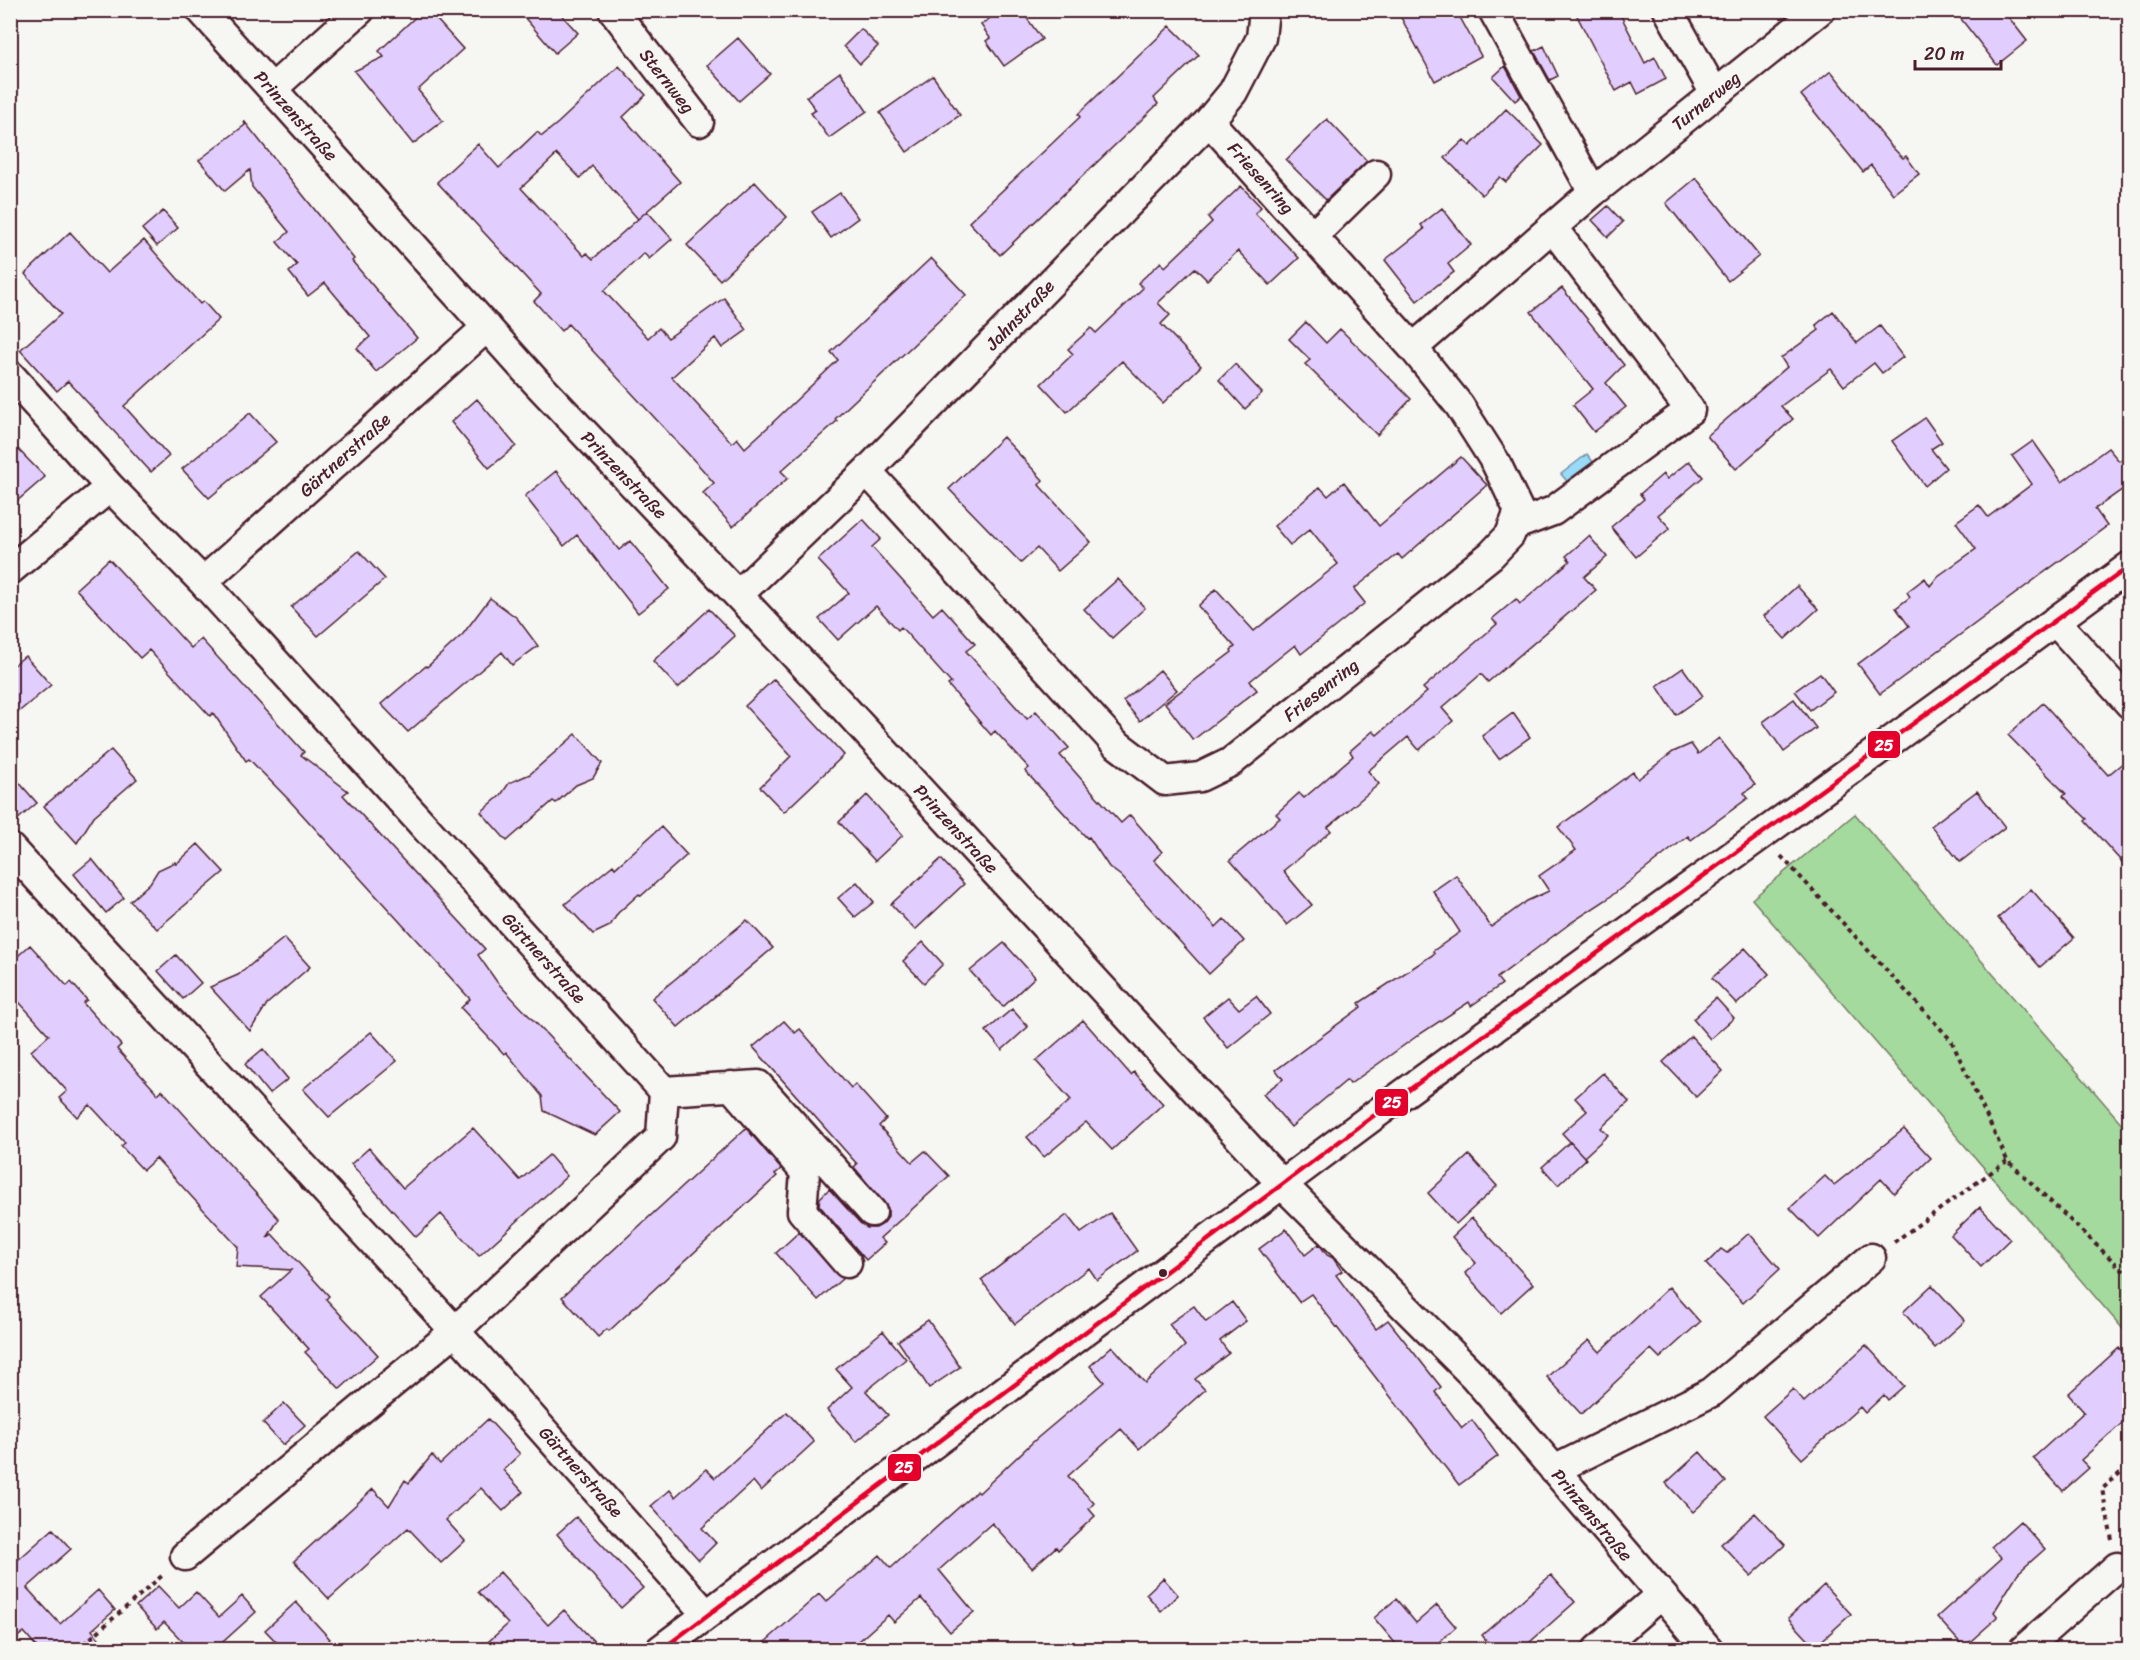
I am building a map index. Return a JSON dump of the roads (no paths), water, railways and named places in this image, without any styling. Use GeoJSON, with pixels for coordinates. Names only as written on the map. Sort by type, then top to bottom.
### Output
{"type":"FeatureCollection","features":[{"type":"Feature","properties":{"kind":"street","name":"Prinzenstraße"},"geometry":{"type":"LineString","coordinates":[[201,10],[487,327],[1282,1184],[1473,1376],[1709,1650]]}},
{"type":"Feature","properties":{"kind":"street"},"geometry":{"type":"LineString","coordinates":[[272,89],[360,10]]}},
{"type":"Feature","properties":{"kind":"street","name":"Sternweg"},"geometry":{"type":"LineString","coordinates":[[613,10],[699,122]]}},
{"type":"Feature","properties":{"kind":"street","name":"Jahnstraße"},"geometry":{"type":"LineString","coordinates":[[738,595],[867,471],[1209,121],[1233,92],[1261,38],[1264,10]]}},
{"type":"Feature","properties":{"kind":"street"},"geometry":{"type":"LineString","coordinates":[[1493,10],[1593,192]]}},
{"type":"Feature","properties":{"kind":"street"},"geometry":{"type":"LineString","coordinates":[[1668,10],[1715,94]]}},
{"type":"Feature","properties":{"kind":"street","name":"Turnerweg"},"geometry":{"type":"LineString","coordinates":[[1413,348],[1593,192],[1820,10]]}},
{"type":"Feature","properties":{"kind":"street","name":"Friesenring"},"geometry":{"type":"LineString","coordinates":[[867,471],[1115,743],[1165,781],[1200,777],[1231,762],[1491,555],[1510,535],[1519,511],[1496,463],[1459,405],[1413,348],[1209,121]]}},
{"type":"Feature","properties":{"kind":"street"},"geometry":{"type":"LineString","coordinates":[[1313,236],[1376,174]]}},
{"type":"Feature","properties":{"kind":"street"},"geometry":{"type":"LineString","coordinates":[[1513,526],[1553,511],[1690,410],[1552,227]]}},
{"type":"Feature","properties":{"kind":"street","name":"Gärtnerstraße"},"geometry":{"type":"LineString","coordinates":[[203,582],[487,327]]}},
{"type":"Feature","properties":{"kind":"street","name":"Gärtnerstraße"},"geometry":{"type":"LineString","coordinates":[[10,375],[110,487],[203,582],[664,1091]]}},
{"type":"Feature","properties":{"kind":"street"},"geometry":{"type":"LineString","coordinates":[[10,570],[110,487]]}},
{"type":"Feature","properties":{"kind":"street"},"geometry":{"type":"LineString","coordinates":[[660,1650],[962,1420],[1282,1184],[2130,566]]}},
{"type":"Feature","properties":{"kind":"street"},"geometry":{"type":"LineString","coordinates":[[2055,621],[2130,704]]}},
{"type":"Feature","properties":{"kind":"street","name":"Gärtnerstraße"},"geometry":{"type":"LineString","coordinates":[[10,848],[455,1331],[706,1614]]}},
{"type":"Feature","properties":{"kind":"street"},"geometry":{"type":"LineString","coordinates":[[185,1556],[455,1331],[661,1137],[664,1091],[758,1085],[872,1212]]}},
{"type":"Feature","properties":{"kind":"street"},"geometry":{"type":"LineString","coordinates":[[731,1086],[805,1172],[802,1211],[847,1263]]}},
{"type":"Feature","properties":{"kind":"street"},"geometry":{"type":"LineString","coordinates":[[1554,1470],[1712,1392],[1871,1258]]}},
{"type":"Feature","properties":{"kind":"street"},"geometry":{"type":"LineString","coordinates":[[2023,1650],[2117,1567]]}},
{"type":"Feature","properties":{"kind":"street"},"geometry":{"type":"LineString","coordinates":[[1597,1650],[1660,1595]]}},
{"type":"Feature","properties":{"kind":"water"},"geometry":{"type":"Polygon","coordinates":[[[1587,454],[1597,467],[1571,486],[1561,474],[1587,454]]]}}]}
